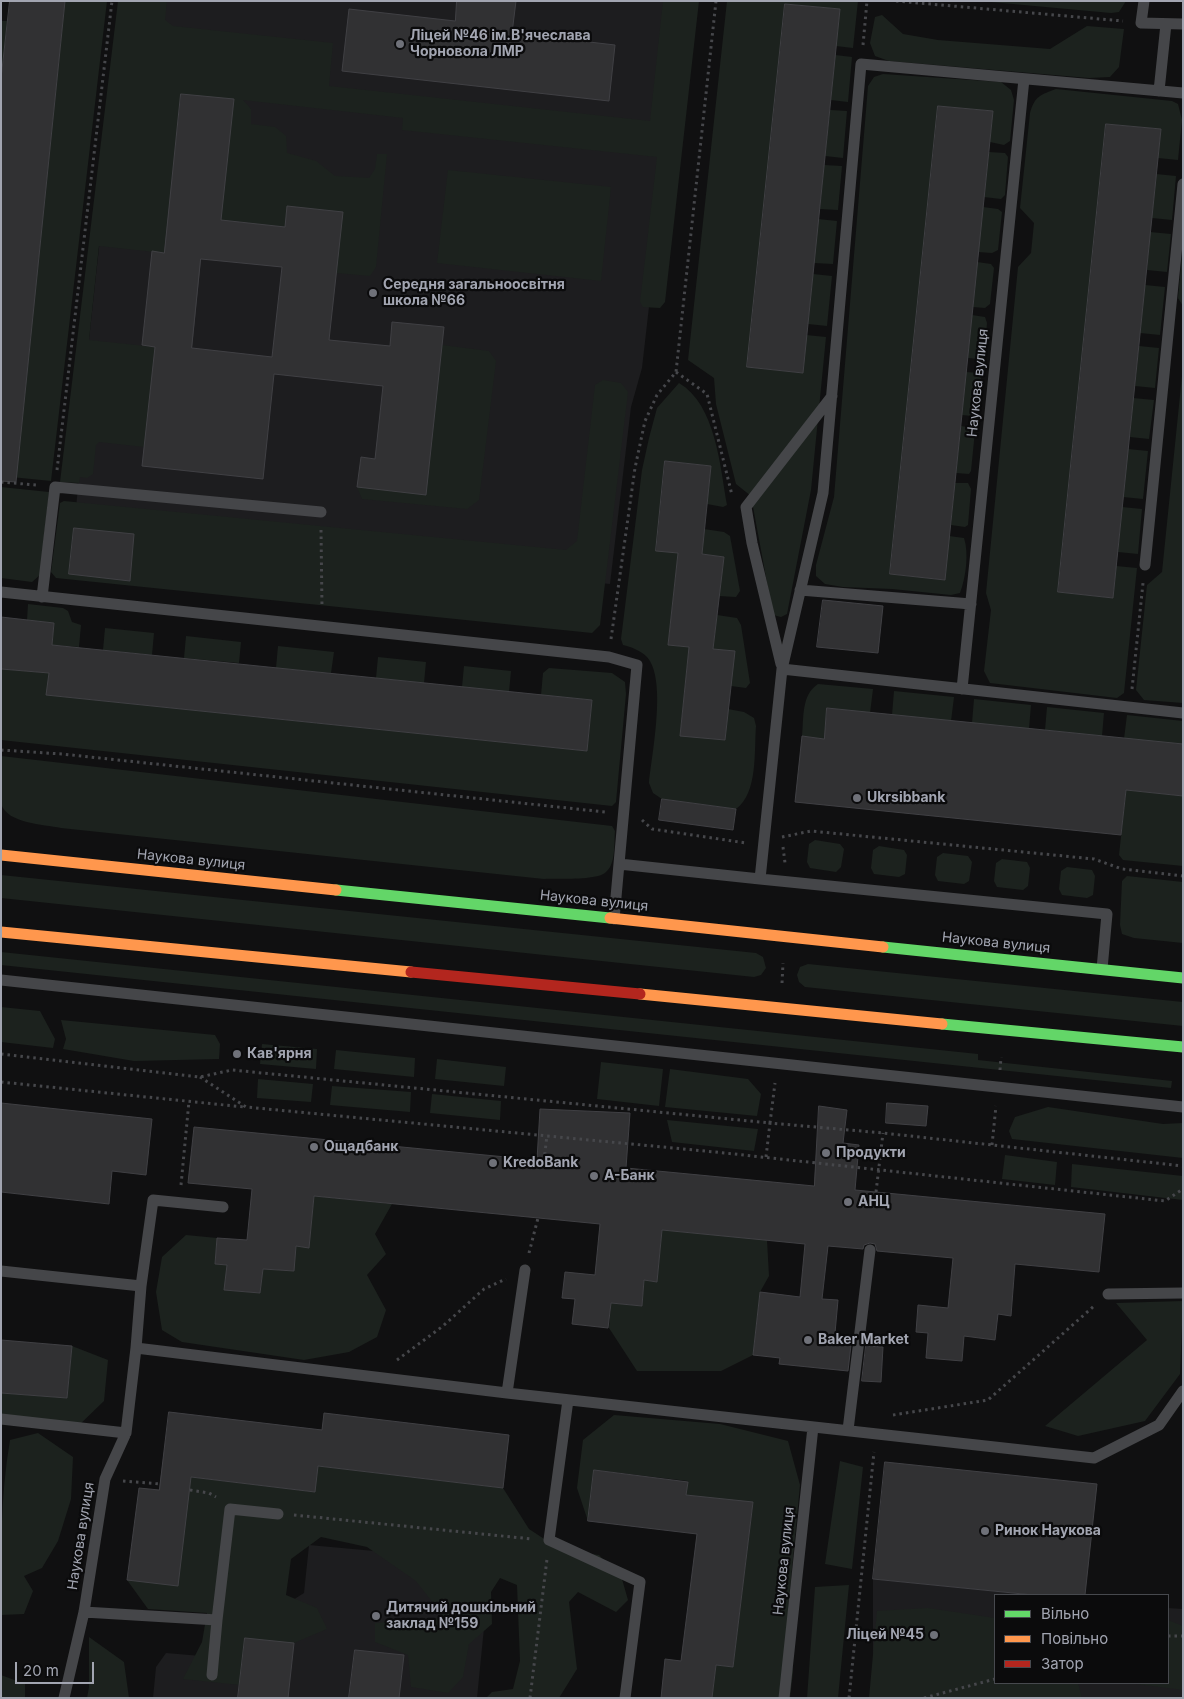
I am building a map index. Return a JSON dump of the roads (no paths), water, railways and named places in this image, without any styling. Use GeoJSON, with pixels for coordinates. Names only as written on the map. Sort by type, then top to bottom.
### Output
{"type":"FeatureCollection","features":[{"type":"Feature","properties":{"kind":"main road","name":"Наукова вулиця"},"geometry":{"type":"LineString","coordinates":[[1,855],[1183,978]]}},
{"type":"Feature","properties":{"kind":"main road"},"geometry":{"type":"LineString","coordinates":[[1,932],[1183,1047]]}},
{"type":"Feature","properties":{"kind":"lane"},"geometry":{"type":"LineString","coordinates":[[1144,1],[1141,23],[1183,24]]}},
{"type":"Feature","properties":{"kind":"lane"},"geometry":{"type":"LineString","coordinates":[[1158,91],[1166,24]]}},
{"type":"Feature","properties":{"kind":"lane"},"geometry":{"type":"LineString","coordinates":[[760,879],[782,668],[824,494],[861,64],[1183,93]]}},
{"type":"Feature","properties":{"kind":"lane","name":"Наукова вулиця"},"geometry":{"type":"LineString","coordinates":[[962,689],[1024,79]]}},
{"type":"Feature","properties":{"kind":"lane"},"geometry":{"type":"LineString","coordinates":[[1145,565],[1183,184]]}},
{"type":"Feature","properties":{"kind":"lane"},"geometry":{"type":"LineString","coordinates":[[782,668],[752,543],[746,507],[832,396]]}},
{"type":"Feature","properties":{"kind":"lane"},"geometry":{"type":"LineString","coordinates":[[42,597],[55,487],[321,512]]}},
{"type":"Feature","properties":{"kind":"lane"},"geometry":{"type":"LineString","coordinates":[[800,590],[971,604]]}},
{"type":"Feature","properties":{"kind":"lane"},"geometry":{"type":"LineString","coordinates":[[1,592],[609,657],[637,665],[614,918]]}},
{"type":"Feature","properties":{"kind":"lane"},"geometry":{"type":"LineString","coordinates":[[782,668],[1183,713]]}},
{"type":"Feature","properties":{"kind":"lane"},"geometry":{"type":"LineString","coordinates":[[619,864],[1107,914],[1102,969]]}},
{"type":"Feature","properties":{"kind":"lane"},"geometry":{"type":"LineString","coordinates":[[1,980],[1183,1107]]}},
{"type":"Feature","properties":{"kind":"lane","name":"Наукова вулиця"},"geometry":{"type":"LineString","coordinates":[[64,1698],[84,1612],[105,1479],[126,1434],[141,1286],[153,1200],[224,1207]]}},
{"type":"Feature","properties":{"kind":"lane"},"geometry":{"type":"LineString","coordinates":[[848,1430],[870,1250]]}},
{"type":"Feature","properties":{"kind":"lane"},"geometry":{"type":"LineString","coordinates":[[507,1394],[525,1270]]}},
{"type":"Feature","properties":{"kind":"lane"},"geometry":{"type":"LineString","coordinates":[[1,1271],[141,1286]]}},
{"type":"Feature","properties":{"kind":"lane"},"geometry":{"type":"LineString","coordinates":[[1108,1294],[1183,1293]]}},
{"type":"Feature","properties":{"kind":"lane"},"geometry":{"type":"LineString","coordinates":[[136,1348],[507,1394],[1094,1458],[1159,1425],[1179,1404],[1183,1391]]}},
{"type":"Feature","properties":{"kind":"lane"},"geometry":{"type":"LineString","coordinates":[[568,1400],[549,1540],[640,1582],[625,1698]]}},
{"type":"Feature","properties":{"kind":"lane"},"geometry":{"type":"LineString","coordinates":[[1,1419],[126,1434]]}},
{"type":"Feature","properties":{"kind":"lane","name":"Наукова вулиця"},"geometry":{"type":"LineString","coordinates":[[784,1698],[813,1427]]}},
{"type":"Feature","properties":{"kind":"lane"},"geometry":{"type":"LineString","coordinates":[[212,1674],[230,1508],[278,1514]]}},
{"type":"Feature","properties":{"kind":"lane"},"geometry":{"type":"LineString","coordinates":[[84,1612],[217,1620]]}},
{"type":"Feature","properties":{"kind":"place","name":"Ліцей №46 ім.В'ячеслава Чорновола ЛМР"},"geometry":{"type":"Point","coordinates":[400,44]}},
{"type":"Feature","properties":{"kind":"place","name":"Середня загальноосвітня школа №66"},"geometry":{"type":"Point","coordinates":[373,293]}},
{"type":"Feature","properties":{"kind":"place","name":"Ukrsibbank"},"geometry":{"type":"Point","coordinates":[857,798]}},
{"type":"Feature","properties":{"kind":"place","name":"Кав'ярня"},"geometry":{"type":"Point","coordinates":[237,1054]}},
{"type":"Feature","properties":{"kind":"place","name":"Ощадбанк"},"geometry":{"type":"Point","coordinates":[314,1147]}},
{"type":"Feature","properties":{"kind":"place","name":"Продукти"},"geometry":{"type":"Point","coordinates":[826,1153]}},
{"type":"Feature","properties":{"kind":"place","name":"KredoBank"},"geometry":{"type":"Point","coordinates":[493,1163]}},
{"type":"Feature","properties":{"kind":"place","name":"А-Банк"},"geometry":{"type":"Point","coordinates":[594,1176]}},
{"type":"Feature","properties":{"kind":"place","name":"АНЦ"},"geometry":{"type":"Point","coordinates":[848,1202]}},
{"type":"Feature","properties":{"kind":"place","name":"Baker Market"},"geometry":{"type":"Point","coordinates":[808,1340]}},
{"type":"Feature","properties":{"kind":"place","name":"Ринок Наукова"},"geometry":{"type":"Point","coordinates":[985,1531]}},
{"type":"Feature","properties":{"kind":"place","name":"Дитячий дошкільний заклад №159"},"geometry":{"type":"Point","coordinates":[376,1616]}},
{"type":"Feature","properties":{"kind":"place","name":"Ліцей №45"},"geometry":{"type":"Point","coordinates":[934,1635]}}]}
